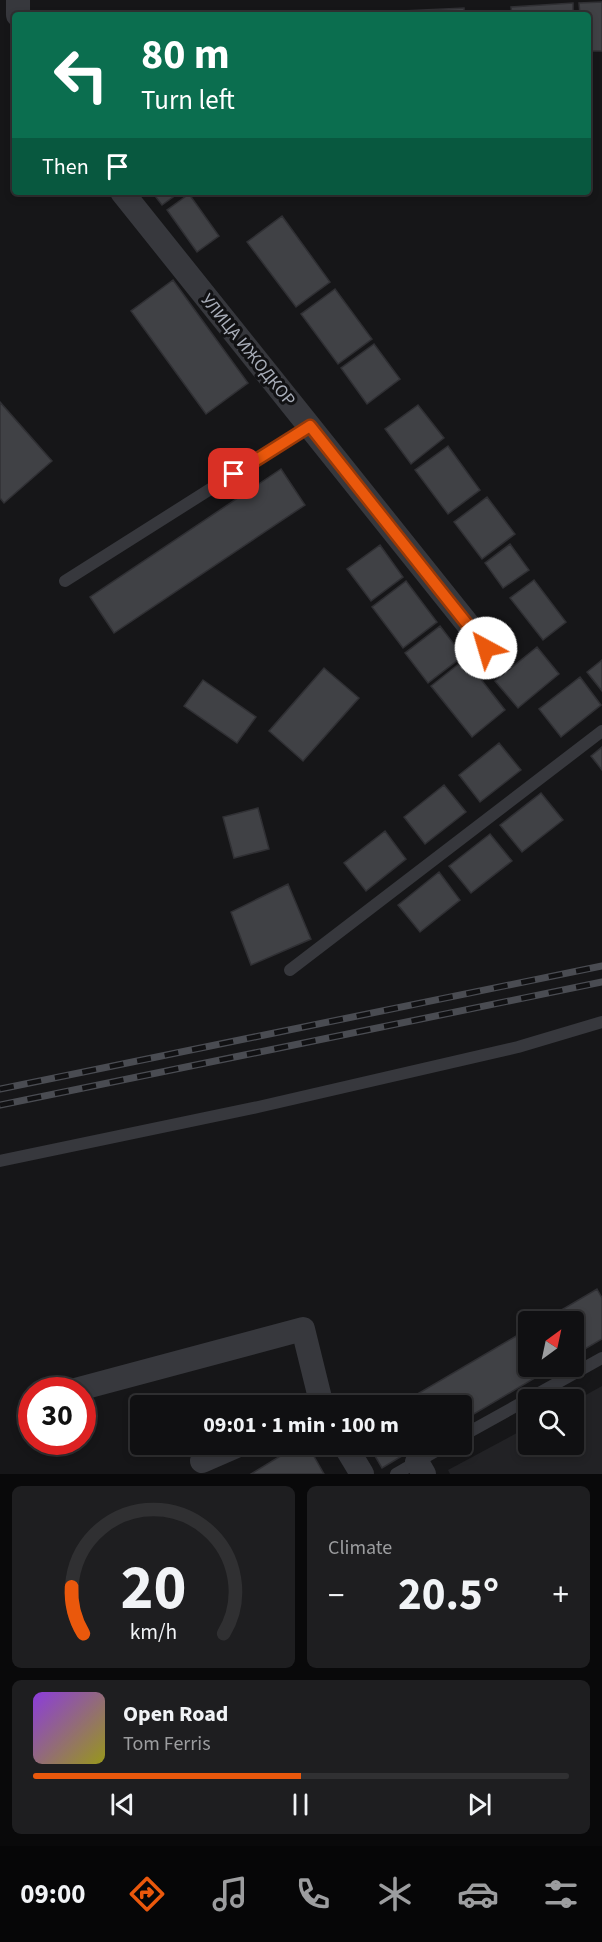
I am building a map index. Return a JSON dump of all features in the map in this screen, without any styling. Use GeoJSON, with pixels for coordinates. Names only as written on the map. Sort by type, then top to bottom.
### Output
{"type":"FeatureCollection","features":[{"type":"Feature","properties":{"kind":"street","name":"УЛИЦА ИЖОДКОР"},"geometry":{"type":"LineString","coordinates":[[124,195],[486,648]]}},
{"type":"Feature","properties":{"kind":"street"},"geometry":{"type":"LineString","coordinates":[[96,1384],[303,1329],[319,1395]]}},
{"type":"Feature","properties":{"kind":"street"},"geometry":{"type":"LineString","coordinates":[[202,1461],[216,1455]]}},
{"type":"Feature","properties":{"kind":"street"},"geometry":{"type":"LineString","coordinates":[[351,1455],[362,1474]]}},
{"type":"Feature","properties":{"kind":"lane"},"geometry":{"type":"LineString","coordinates":[[65,581],[310,426]]}},
{"type":"Feature","properties":{"kind":"lane"},"geometry":{"type":"LineString","coordinates":[[290,970],[602,731]]}},
{"type":"Feature","properties":{"kind":"lane"},"geometry":{"type":"LineString","coordinates":[[0,1161],[337,1089],[518,1047],[602,1022]]}},
{"type":"Feature","properties":{"kind":"lane"},"geometry":{"type":"LineString","coordinates":[[472,1430],[602,1358]]}},
{"type":"Feature","properties":{"kind":"lane"},"geometry":{"type":"LineString","coordinates":[[396,1474],[421,1468],[436,1455]]}},
{"type":"Feature","properties":{"kind":"shaded area"},"geometry":{"type":"Polygon","coordinates":[[[602,1386],[602,1474],[450,1474],[448,1470],[518,1432],[518,1455],[584,1455],[584,1396],[602,1386]]]}},
{"type":"Feature","properties":{"kind":"building"},"geometry":{"type":"Polygon","coordinates":[[[602,2],[602,51],[591,51],[591,12],[580,12],[579,3],[602,2]]]}},
{"type":"Feature","properties":{"kind":"building"},"geometry":{"type":"Polygon","coordinates":[[[573,3],[573,12],[512,12],[511,7],[573,3]]]}},
{"type":"Feature","properties":{"kind":"building"},"geometry":{"type":"Polygon","coordinates":[[[464,8],[464,12],[402,11],[464,8]]]}},
{"type":"Feature","properties":{"kind":"building"},"geometry":{"type":"Polygon","coordinates":[[[154,195],[176,195],[162,205],[154,195]]]}},
{"type":"Feature","properties":{"kind":"building"},"geometry":{"type":"Polygon","coordinates":[[[190,195],[219,236],[197,252],[167,210],[190,195]]]}},
{"type":"Feature","properties":{"kind":"building"},"geometry":{"type":"Polygon","coordinates":[[[282,216],[330,282],[296,307],[247,242],[282,216]]]}},
{"type":"Feature","properties":{"kind":"building"},"geometry":{"type":"Polygon","coordinates":[[[173,280],[248,383],[206,414],[131,311],[173,280]]]}},
{"type":"Feature","properties":{"kind":"building"},"geometry":{"type":"Polygon","coordinates":[[[335,289],[372,339],[338,364],[301,314],[335,289]]]}},
{"type":"Feature","properties":{"kind":"building"},"geometry":{"type":"Polygon","coordinates":[[[374,344],[400,379],[367,404],[341,368],[374,344]]]}},
{"type":"Feature","properties":{"kind":"building"},"geometry":{"type":"Polygon","coordinates":[[[0,402],[52,461],[4,503],[0,498],[0,402]]]}},
{"type":"Feature","properties":{"kind":"building"},"geometry":{"type":"Polygon","coordinates":[[[418,405],[444,438],[411,464],[385,429],[418,405]]]}},
{"type":"Feature","properties":{"kind":"building"},"geometry":{"type":"Polygon","coordinates":[[[448,446],[480,490],[448,514],[415,470],[448,446]]]}},
{"type":"Feature","properties":{"kind":"building"},"geometry":{"type":"Polygon","coordinates":[[[281,469],[305,505],[114,633],[90,597],[281,469]]]}},
{"type":"Feature","properties":{"kind":"building"},"geometry":{"type":"Polygon","coordinates":[[[487,497],[515,534],[482,559],[454,522],[487,497]]]}},
{"type":"Feature","properties":{"kind":"building"},"geometry":{"type":"Polygon","coordinates":[[[510,544],[529,570],[503,588],[485,563],[510,544]]]}},
{"type":"Feature","properties":{"kind":"building"},"geometry":{"type":"Polygon","coordinates":[[[380,545],[403,577],[371,601],[347,569],[380,545]]]}},
{"type":"Feature","properties":{"kind":"building"},"geometry":{"type":"Polygon","coordinates":[[[534,580],[566,622],[543,640],[510,598],[534,580]]]}},
{"type":"Feature","properties":{"kind":"building"},"geometry":{"type":"Polygon","coordinates":[[[406,581],[437,622],[403,648],[372,607],[406,581]]]}},
{"type":"Feature","properties":{"kind":"building"},"geometry":{"type":"Polygon","coordinates":[[[440,626],[463,656],[428,683],[405,653],[440,626]]]}},
{"type":"Feature","properties":{"kind":"building"},"geometry":{"type":"Polygon","coordinates":[[[537,647],[559,674],[518,708],[495,681],[537,647]]]}},
{"type":"Feature","properties":{"kind":"building"},"geometry":{"type":"Polygon","coordinates":[[[465,659],[505,710],[472,737],[431,686],[465,659]]]}},
{"type":"Feature","properties":{"kind":"building"},"geometry":{"type":"Polygon","coordinates":[[[602,660],[602,691],[587,672],[602,660]]]}},
{"type":"Feature","properties":{"kind":"building"},"geometry":{"type":"Polygon","coordinates":[[[324,668],[359,698],[303,761],[269,731],[324,668]]]}},
{"type":"Feature","properties":{"kind":"building"},"geometry":{"type":"Polygon","coordinates":[[[580,677],[601,705],[561,737],[539,709],[580,677]]]}},
{"type":"Feature","properties":{"kind":"building"},"geometry":{"type":"Polygon","coordinates":[[[203,680],[256,717],[237,743],[184,706],[203,680]]]}},
{"type":"Feature","properties":{"kind":"building"},"geometry":{"type":"Polygon","coordinates":[[[499,743],[521,770],[480,802],[459,775],[499,743]]]}},
{"type":"Feature","properties":{"kind":"building"},"geometry":{"type":"Polygon","coordinates":[[[602,747],[602,770],[591,756],[602,747]]]}},
{"type":"Feature","properties":{"kind":"building"},"geometry":{"type":"Polygon","coordinates":[[[444,785],[466,812],[425,844],[404,817],[444,785]]]}},
{"type":"Feature","properties":{"kind":"building"},"geometry":{"type":"Polygon","coordinates":[[[541,793],[563,820],[522,852],[500,825],[541,793]]]}},
{"type":"Feature","properties":{"kind":"building"},"geometry":{"type":"Polygon","coordinates":[[[258,808],[269,849],[234,858],[223,817],[258,808]]]}},
{"type":"Feature","properties":{"kind":"building"},"geometry":{"type":"Polygon","coordinates":[[[385,831],[406,859],[366,891],[344,863],[385,831]]]}},
{"type":"Feature","properties":{"kind":"building"},"geometry":{"type":"Polygon","coordinates":[[[490,834],[512,861],[471,893],[449,866],[490,834]]]}},
{"type":"Feature","properties":{"kind":"building"},"geometry":{"type":"Polygon","coordinates":[[[439,872],[460,900],[420,932],[398,905],[439,872]]]}},
{"type":"Feature","properties":{"kind":"building"},"geometry":{"type":"Polygon","coordinates":[[[288,884],[311,939],[251,965],[231,912],[288,884]]]}},
{"type":"Feature","properties":{"kind":"building"},"geometry":{"type":"Polygon","coordinates":[[[597,1289],[602,1298],[602,1339],[584,1350],[584,1311],[560,1311],[597,1289]]]}},
{"type":"Feature","properties":{"kind":"building"},"geometry":{"type":"Polygon","coordinates":[[[518,1335],[518,1377],[536,1377],[472,1415],[472,1395],[416,1395],[518,1335]]]}},
{"type":"Feature","properties":{"kind":"building"},"geometry":{"type":"Polygon","coordinates":[[[282,1455],[313,1455],[324,1474],[251,1474],[282,1455]]]}},
{"type":"Feature","properties":{"kind":"building"},"geometry":{"type":"Polygon","coordinates":[[[374,1455],[404,1455],[382,1468],[374,1455]]]}},
{"type":"Feature","properties":{"kind":"railway"},"geometry":{"type":"LineString","coordinates":[[0,1089],[602,966]]}},
{"type":"Feature","properties":{"kind":"railway"},"geometry":{"type":"LineString","coordinates":[[0,1105],[602,982]]}},
{"type":"Feature","properties":{"kind":"route"},"geometry":{"type":"LineString","coordinates":[[234,474],[310,426],[486,648]]}}]}
